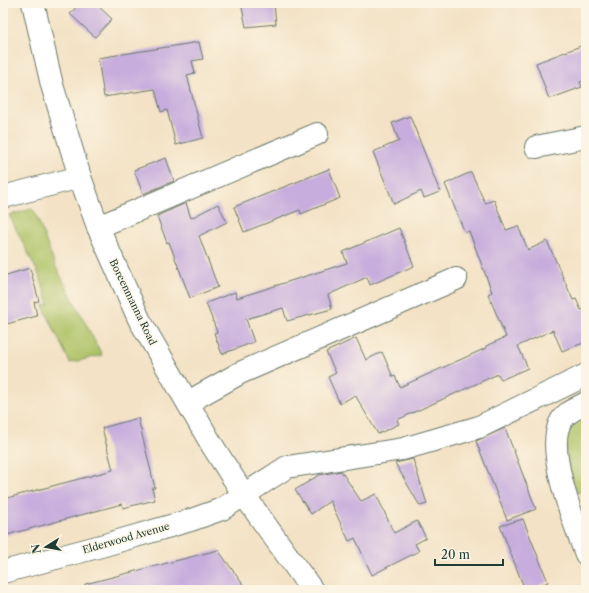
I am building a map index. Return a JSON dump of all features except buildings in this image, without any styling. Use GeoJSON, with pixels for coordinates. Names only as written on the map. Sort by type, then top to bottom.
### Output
{"type":"FeatureCollection","features":[{"type":"Feature","properties":{"kind":"street","name":"Boreenmanna Road"},"geometry":{"type":"LineString","coordinates":[[33,3],[52,85],[80,177],[98,227],[139,319],[244,495],[312,590]]}},
{"type":"Feature","properties":{"kind":"street"},"geometry":{"type":"LineString","coordinates":[[98,227],[317,134]]}},
{"type":"Feature","properties":{"kind":"street"},"geometry":{"type":"LineString","coordinates":[[536,147],[586,137]]}},
{"type":"Feature","properties":{"kind":"street"},"geometry":{"type":"LineString","coordinates":[[3,198],[80,177]]}},
{"type":"Feature","properties":{"kind":"street"},"geometry":{"type":"LineString","coordinates":[[189,405],[199,396],[240,373],[456,279]]}},
{"type":"Feature","properties":{"kind":"street","name":"Elderwood Avenue"},"geometry":{"type":"LineString","coordinates":[[3,572],[191,520],[222,508],[287,467],[402,449],[479,428],[586,375]]}},
{"type":"Feature","properties":{"kind":"street"},"geometry":{"type":"LineString","coordinates":[[586,403],[567,414],[561,421],[557,432],[558,460],[566,500],[586,554]]}},
{"type":"Feature","properties":{"kind":"green space"},"geometry":{"type":"Polygon","coordinates":[[[32,209],[35,212],[55,265],[102,355],[70,363],[43,306],[49,304],[39,275],[9,215],[32,209]]]}},
{"type":"Feature","properties":{"kind":"green space"},"geometry":{"type":"Polygon","coordinates":[[[586,416],[586,489],[577,493],[571,476],[567,456],[567,436],[570,428],[575,422],[586,416]]]}}]}
